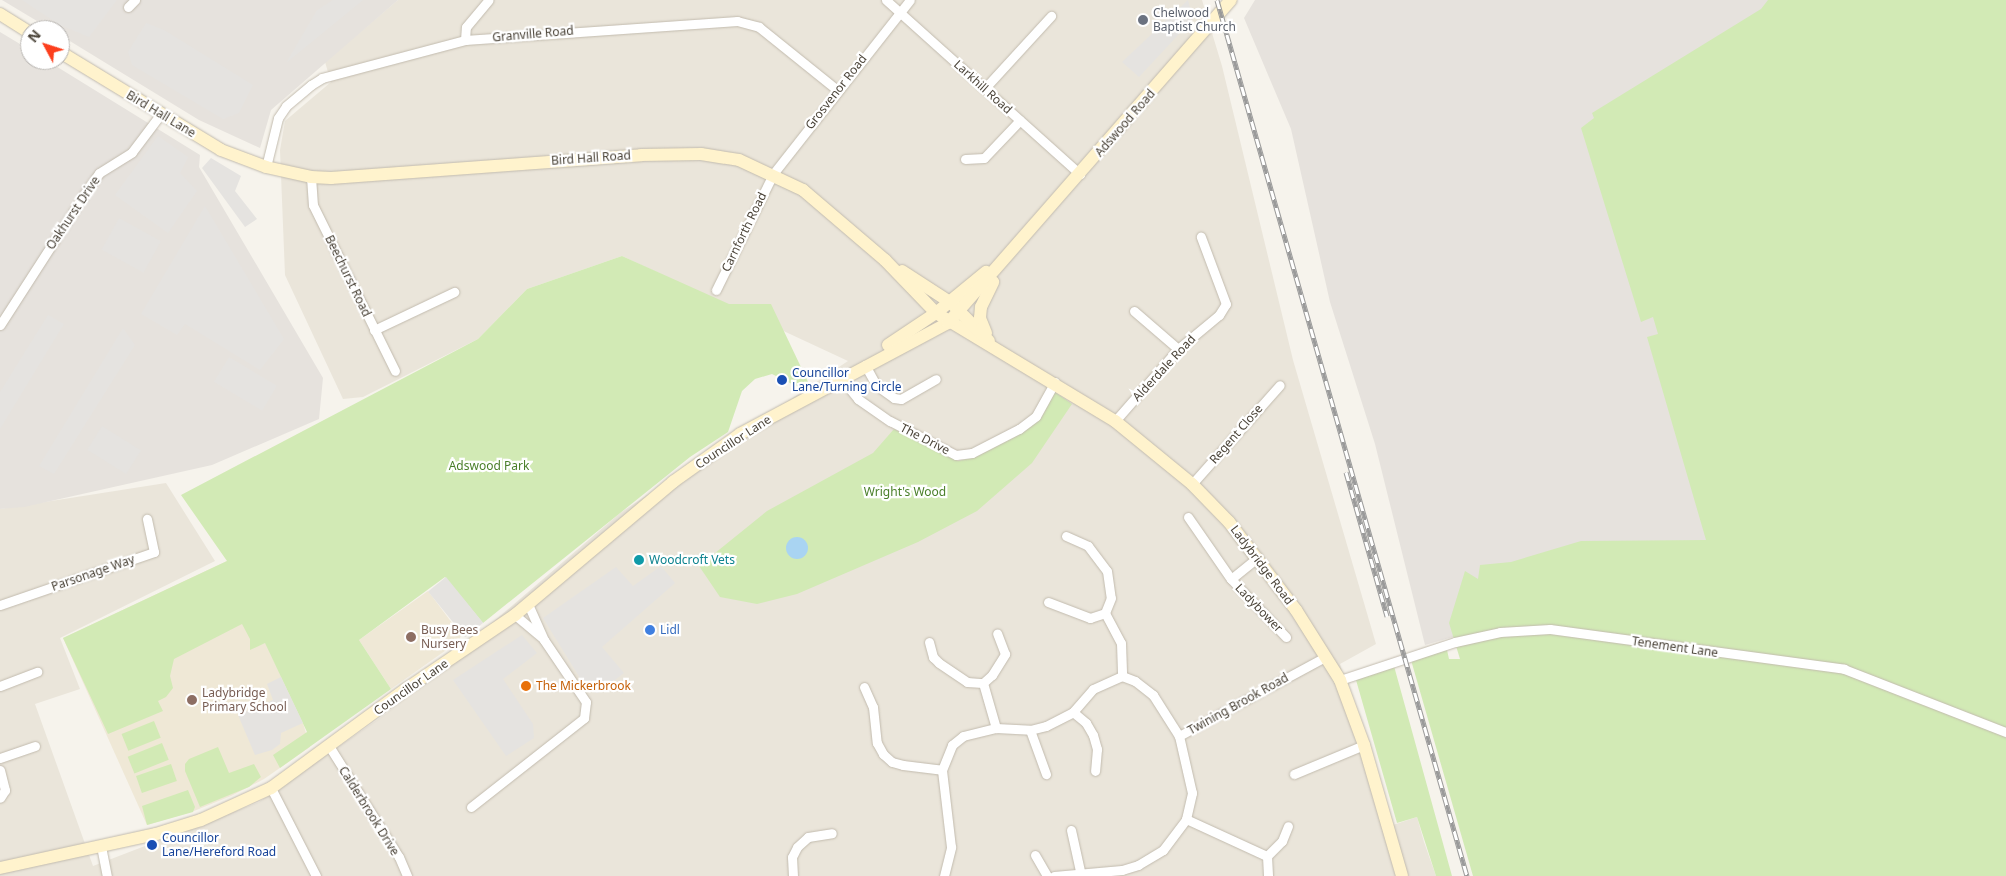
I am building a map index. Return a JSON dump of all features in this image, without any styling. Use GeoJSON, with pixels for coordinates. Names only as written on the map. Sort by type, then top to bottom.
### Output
{"type":"FeatureCollection","features":[{"type":"Feature","properties":{"kind":"street"},"geometry":{"type":"LineString","coordinates":[[465,40],[466,27],[489,0]]}},
{"type":"Feature","properties":{"kind":"street","name":"Larkhill Road"},"geometry":{"type":"LineString","coordinates":[[886,0],[1080,174]]}},
{"type":"Feature","properties":{"kind":"street","name":"Grosvenor Road"},"geometry":{"type":"LineString","coordinates":[[773,174],[836,90],[910,0]]}},
{"type":"Feature","properties":{"kind":"street","name":"Adswood Road"},"geometry":{"type":"LineString","coordinates":[[948,323],[1231,0]]}},
{"type":"Feature","properties":{"kind":"street"},"geometry":{"type":"LineString","coordinates":[[0,14],[20,27]]}},
{"type":"Feature","properties":{"kind":"street"},"geometry":{"type":"LineString","coordinates":[[985,88],[1051,16]]}},
{"type":"Feature","properties":{"kind":"street","name":"Granville Road"},"geometry":{"type":"LineString","coordinates":[[266,167],[278,118],[286,106],[311,85],[322,78],[465,40],[737,21],[759,27],[836,90]]}},
{"type":"Feature","properties":{"kind":"street","name":"Bird Hall Lane"},"geometry":{"type":"LineString","coordinates":[[70,58],[221,150],[266,167]]}},
{"type":"Feature","properties":{"kind":"street","name":"Oakhurst Drive"},"geometry":{"type":"LineString","coordinates":[[0,325],[99,173],[132,152],[160,114]]}},
{"type":"Feature","properties":{"kind":"street"},"geometry":{"type":"LineString","coordinates":[[965,159],[984,158],[1020,120]]}},
{"type":"Feature","properties":{"kind":"street","name":"Bird Hall Road"},"geometry":{"type":"LineString","coordinates":[[266,167],[310,177],[331,178],[641,155],[701,154],[739,160],[773,174],[803,190],[885,260],[936,314]]}},
{"type":"Feature","properties":{"kind":"street","name":"Carnforth Road"},"geometry":{"type":"LineString","coordinates":[[716,290],[773,174]]}},
{"type":"Feature","properties":{"kind":"street","name":"Beechurst Road"},"geometry":{"type":"LineString","coordinates":[[310,177],[313,206],[395,371]]}},
{"type":"Feature","properties":{"kind":"street","name":"Alderdale Road"},"geometry":{"type":"LineString","coordinates":[[1115,421],[1178,349],[1220,315],[1226,304],[1201,236]]}},
{"type":"Feature","properties":{"kind":"street","name":"Adswood Road"},"geometry":{"type":"LineString","coordinates":[[936,314],[1018,245]]}},
{"type":"Feature","properties":{"kind":"street","name":"Adswood Road"},"geometry":{"type":"LineString","coordinates":[[996,349],[983,329],[980,307],[986,292],[1018,245]]}},
{"type":"Feature","properties":{"kind":"street","name":"Bird Hall Road"},"geometry":{"type":"LineString","coordinates":[[885,260],[950,302]]}},
{"type":"Feature","properties":{"kind":"street"},"geometry":{"type":"LineString","coordinates":[[374,330],[454,292]]}},
{"type":"Feature","properties":{"kind":"street","name":"Ladybridge Road"},"geometry":{"type":"LineString","coordinates":[[950,302],[960,310],[996,349]]}},
{"type":"Feature","properties":{"kind":"street"},"geometry":{"type":"LineString","coordinates":[[1134,310],[1178,349]]}},
{"type":"Feature","properties":{"kind":"street","name":"Ladybridge Road"},"geometry":{"type":"LineString","coordinates":[[936,314],[948,323],[1055,382],[1115,421],[1192,484],[1258,556],[1340,680],[1364,744],[1402,876]]}},
{"type":"Feature","properties":{"kind":"street","name":"Councillor Lane"},"geometry":{"type":"LineString","coordinates":[[828,385],[936,314]]}},
{"type":"Feature","properties":{"kind":"street","name":"Councillor Lane"},"geometry":{"type":"LineString","coordinates":[[0,868],[186,825],[270,788],[515,615],[673,482],[740,434],[865,365],[948,323]]}},
{"type":"Feature","properties":{"kind":"street"},"geometry":{"type":"LineString","coordinates":[[865,365],[879,389],[894,398],[901,399],[936,379]]}},
{"type":"Feature","properties":{"kind":"street","name":"The Drive"},"geometry":{"type":"LineString","coordinates":[[842,378],[858,399],[890,421],[956,455],[972,453],[1019,429],[1036,416],[1055,382]]}},
{"type":"Feature","properties":{"kind":"street","name":"Regent Close"},"geometry":{"type":"LineString","coordinates":[[1192,484],[1280,385]]}},
{"type":"Feature","properties":{"kind":"street","name":"Ladybower"},"geometry":{"type":"LineString","coordinates":[[1188,517],[1231,579],[1286,638]]}},
{"type":"Feature","properties":{"kind":"street","name":"Parsonage Way"},"geometry":{"type":"LineString","coordinates":[[0,605],[154,552],[147,519]]}},
{"type":"Feature","properties":{"kind":"street"},"geometry":{"type":"LineString","coordinates":[[1048,602],[1090,618],[1104,613],[1111,598],[1107,571],[1088,546],[1066,536]]}},
{"type":"Feature","properties":{"kind":"street","name":"Ladybower"},"geometry":{"type":"LineString","coordinates":[[1231,579],[1258,556]]}},
{"type":"Feature","properties":{"kind":"street"},"geometry":{"type":"LineString","coordinates":[[471,807],[584,718],[586,702],[544,640],[528,604]]}},
{"type":"Feature","properties":{"kind":"street"},"geometry":{"type":"LineString","coordinates":[[1104,613],[1121,643],[1122,676]]}},
{"type":"Feature","properties":{"kind":"street"},"geometry":{"type":"LineString","coordinates":[[515,615],[544,640]]}},
{"type":"Feature","properties":{"kind":"street","name":"Tenement Lane"},"geometry":{"type":"LineString","coordinates":[[1340,680],[1456,642],[1500,632],[1550,629],[1844,669],[2006,732]]}},
{"type":"Feature","properties":{"kind":"street"},"geometry":{"type":"LineString","coordinates":[[929,642],[933,657],[939,663],[967,682],[983,683],[992,675],[1005,654],[997,632]]}},
{"type":"Feature","properties":{"kind":"street","name":"Twining Brook Road"},"geometry":{"type":"LineString","coordinates":[[1054,876],[1080,871],[1123,873],[1163,850],[1186,819],[1192,793],[1190,773],[1180,736],[1325,657]]}},
{"type":"Feature","properties":{"kind":"street"},"geometry":{"type":"LineString","coordinates":[[0,686],[37,672]]}},
{"type":"Feature","properties":{"kind":"street"},"geometry":{"type":"LineString","coordinates":[[948,875],[951,847],[942,770],[952,744],[963,736],[996,728],[1030,730],[1073,712],[1093,689],[1122,676],[1135,681],[1153,695],[1180,736]]}},
{"type":"Feature","properties":{"kind":"street"},"geometry":{"type":"LineString","coordinates":[[983,683],[996,728]]}},
{"type":"Feature","properties":{"kind":"street"},"geometry":{"type":"LineString","coordinates":[[864,687],[872,708],[877,743],[883,754],[892,762],[903,765],[942,770]]}},
{"type":"Feature","properties":{"kind":"street"},"geometry":{"type":"LineString","coordinates":[[1073,712],[1086,723],[1093,735],[1097,749],[1095,771]]}},
{"type":"Feature","properties":{"kind":"street"},"geometry":{"type":"LineString","coordinates":[[1030,730],[1046,774]]}},
{"type":"Feature","properties":{"kind":"street"},"geometry":{"type":"LineString","coordinates":[[1294,774],[1364,744]]}},
{"type":"Feature","properties":{"kind":"street"},"geometry":{"type":"LineString","coordinates":[[0,758],[35,746]]}},
{"type":"Feature","properties":{"kind":"street","name":"Calderbrook Drive"},"geometry":{"type":"LineString","coordinates":[[329,746],[399,857],[407,876]]}},
{"type":"Feature","properties":{"kind":"street"},"geometry":{"type":"LineString","coordinates":[[0,770],[5,790],[0,798]]}},
{"type":"Feature","properties":{"kind":"street"},"geometry":{"type":"LineString","coordinates":[[270,788],[316,876]]}},
{"type":"Feature","properties":{"kind":"street"},"geometry":{"type":"LineString","coordinates":[[1186,819],[1268,856]]}},
{"type":"Feature","properties":{"kind":"street"},"geometry":{"type":"LineString","coordinates":[[1268,876],[1268,856],[1282,840],[1288,826]]}},
{"type":"Feature","properties":{"kind":"street"},"geometry":{"type":"LineString","coordinates":[[1071,830],[1080,871]]}},
{"type":"Feature","properties":{"kind":"street"},"geometry":{"type":"LineString","coordinates":[[793,876],[792,857],[797,847],[808,837],[832,833]]}},
{"type":"Feature","properties":{"kind":"street"},"geometry":{"type":"LineString","coordinates":[[101,846],[107,876]]}},
{"type":"Feature","properties":{"kind":"street"},"geometry":{"type":"LineString","coordinates":[[1035,855],[1047,876]]}},
{"type":"Feature","properties":{"kind":"shaded area"},"geometry":{"type":"Polygon","coordinates":[[[2,0],[398,0],[271,110],[260,148],[199,120],[70,41],[70,20],[35,20],[2,0]]]}},
{"type":"Feature","properties":{"kind":"shaded area"},"geometry":{"type":"Polygon","coordinates":[[[22,0],[117,0],[89,37],[70,29],[70,20],[52,20],[22,0]]]}},
{"type":"Feature","properties":{"kind":"shaded area"},"geometry":{"type":"Polygon","coordinates":[[[333,0],[363,0],[286,63],[317,10],[333,0]]]}},
{"type":"Feature","properties":{"kind":"shaded area"},"geometry":{"type":"Polygon","coordinates":[[[398,0],[1202,0],[1222,66],[1293,360],[1376,644],[1340,664],[1399,876],[0,876],[0,509],[166,483],[215,561],[60,638],[80,689],[35,704],[93,866],[259,802],[387,713],[620,513],[848,361],[622,256],[527,289],[478,339],[363,397],[343,399],[285,275],[280,150],[285,121],[331,82],[325,62],[398,0]]]}},
{"type":"Feature","properties":{"kind":"shaded area"},"geometry":{"type":"Polygon","coordinates":[[[1188,0],[1193,19],[1139,77],[1122,62],[1188,0]]]}},
{"type":"Feature","properties":{"kind":"shaded area"},"geometry":{"type":"Polygon","coordinates":[[[1255,0],[2006,0],[2006,714],[1470,632],[1425,645],[1375,444],[1330,302],[1291,129],[1244,18],[1255,0]]]}},
{"type":"Feature","properties":{"kind":"shaded area"},"geometry":{"type":"Polygon","coordinates":[[[146,23],[164,30],[253,85],[239,113],[223,119],[132,65],[128,52],[146,23]]]}},
{"type":"Feature","properties":{"kind":"shaded area"},"geometry":{"type":"Polygon","coordinates":[[[0,32],[20,44],[20,70],[62,70],[200,155],[199,167],[323,378],[319,419],[212,465],[24,507],[0,509],[0,32]]]}},
{"type":"Feature","properties":{"kind":"shaded area"},"geometry":{"type":"Polygon","coordinates":[[[158,136],[188,157],[180,173],[197,191],[168,233],[115,195],[158,136]]]}},
{"type":"Feature","properties":{"kind":"shaded area"},"geometry":{"type":"Polygon","coordinates":[[[211,158],[241,176],[235,191],[257,219],[245,227],[202,168],[211,158]]]}},
{"type":"Feature","properties":{"kind":"shaded area"},"geometry":{"type":"Polygon","coordinates":[[[205,206],[284,339],[260,370],[185,324],[177,335],[141,314],[205,206]]]}},
{"type":"Feature","properties":{"kind":"shaded area"},"geometry":{"type":"Polygon","coordinates":[[[119,218],[161,241],[144,273],[102,249],[119,218]]]}},
{"type":"Feature","properties":{"kind":"shaded area"},"geometry":{"type":"Polygon","coordinates":[[[48,315],[64,324],[0,429],[0,392],[48,315]]]}},
{"type":"Feature","properties":{"kind":"shaded area"},"geometry":{"type":"Polygon","coordinates":[[[123,328],[135,345],[54,474],[39,466],[123,328]]]}},
{"type":"Feature","properties":{"kind":"shaded area"},"geometry":{"type":"Polygon","coordinates":[[[229,357],[277,386],[262,411],[214,382],[229,357]]]}},
{"type":"Feature","properties":{"kind":"shaded area"},"geometry":{"type":"Polygon","coordinates":[[[102,426],[141,450],[126,474],[87,450],[102,426]]]}},
{"type":"Feature","properties":{"kind":"shaded area","name":"Ladybridge Primary School"},"geometry":{"type":"Polygon","coordinates":[[[227,561],[303,723],[310,747],[264,779],[231,796],[194,811],[147,825],[63,638],[227,561]]]}},
{"type":"Feature","properties":{"kind":"shaded area"},"geometry":{"type":"Polygon","coordinates":[[[661,566],[675,583],[602,647],[624,673],[598,693],[588,691],[543,618],[616,567],[633,586],[661,566]]]}},
{"type":"Feature","properties":{"kind":"shaded area"},"geometry":{"type":"Polygon","coordinates":[[[446,577],[483,623],[465,637],[428,591],[446,577]]]}},
{"type":"Feature","properties":{"kind":"shaded area","name":"Busy Bees Nursery"},"geometry":{"type":"Polygon","coordinates":[[[428,591],[461,635],[459,641],[391,689],[359,640],[428,591]]]}},
{"type":"Feature","properties":{"kind":"shaded area"},"geometry":{"type":"Polygon","coordinates":[[[522,635],[537,653],[503,679],[533,724],[534,738],[506,756],[453,680],[522,635]]]}},
{"type":"Feature","properties":{"kind":"shaded area"},"geometry":{"type":"Polygon","coordinates":[[[281,677],[303,723],[281,733],[280,744],[272,750],[255,755],[238,715],[273,700],[267,684],[281,677]]]}},
{"type":"Feature","properties":{"kind":"shaded area"},"geometry":{"type":"Polygon","coordinates":[[[1417,817],[1436,876],[1405,876],[1390,826],[1417,817]]]}},
{"type":"Feature","properties":{"kind":"green space"},"geometry":{"type":"Polygon","coordinates":[[[1768,0],[2006,0],[2006,876],[1473,876],[1411,660],[1447,650],[1449,659],[1460,659],[1449,623],[1465,571],[1478,579],[1480,565],[1511,562],[1581,541],[1706,540],[1647,337],[1658,334],[1653,317],[1641,322],[1581,128],[1594,118],[1592,113],[1761,9],[1768,0]]]}},
{"type":"Feature","properties":{"kind":"green space","name":"Adswood Park"},"geometry":{"type":"Polygon","coordinates":[[[622,256],[729,304],[771,304],[809,384],[796,386],[772,374],[755,379],[742,391],[728,432],[690,457],[483,623],[445,577],[359,640],[391,689],[280,768],[273,755],[307,732],[265,643],[250,650],[250,639],[242,624],[174,659],[170,676],[173,688],[166,697],[158,701],[163,711],[108,734],[63,638],[227,561],[181,495],[478,339],[527,289],[622,256]]]}},
{"type":"Feature","properties":{"kind":"green space","name":"Wright's Wood"},"geometry":{"type":"Polygon","coordinates":[[[1055,392],[1072,404],[1032,463],[977,511],[918,542],[797,594],[757,604],[720,597],[699,566],[767,511],[873,453],[894,429],[958,461],[975,457],[1023,432],[1040,417],[1055,392]]]}},
{"type":"Feature","properties":{"kind":"green space"},"geometry":{"type":"Polygon","coordinates":[[[1394,666],[1452,876],[1436,876],[1417,817],[1397,823],[1356,680],[1394,666]]]}},
{"type":"Feature","properties":{"kind":"green space"},"geometry":{"type":"Polygon","coordinates":[[[154,721],[161,738],[128,751],[122,734],[154,721]]]}},
{"type":"Feature","properties":{"kind":"green space"},"geometry":{"type":"Polygon","coordinates":[[[162,743],[169,760],[134,774],[128,757],[162,743]]]}},
{"type":"Feature","properties":{"kind":"green space"},"geometry":{"type":"Polygon","coordinates":[[[218,747],[229,773],[254,764],[261,777],[249,787],[200,807],[185,771],[185,764],[189,759],[218,747]]]}},
{"type":"Feature","properties":{"kind":"green space"},"geometry":{"type":"Polygon","coordinates":[[[171,764],[177,781],[142,793],[136,776],[171,764]]]}},
{"type":"Feature","properties":{"kind":"green space"},"geometry":{"type":"Polygon","coordinates":[[[188,790],[195,807],[193,812],[147,825],[142,806],[188,790]]]}},
{"type":"Feature","properties":{"kind":"water"},"geometry":{"type":"Polygon","coordinates":[[[797,537],[805,540],[808,548],[805,556],[797,559],[789,556],[786,548],[789,540],[797,537]]]}},
{"type":"Feature","properties":{"kind":"railway"},"geometry":{"type":"LineString","coordinates":[[1217,0],[1467,876]]}},
{"type":"Feature","properties":{"kind":"railway"},"geometry":{"type":"LineString","coordinates":[[1346,472],[1387,616]]}},
{"type":"Feature","properties":{"kind":"place","name":"Chelwood Baptist Church"},"geometry":{"type":"Point","coordinates":[1143,20]}},
{"type":"Feature","properties":{"kind":"place","name":"Councillor Lane/Turning Circle"},"geometry":{"type":"Point","coordinates":[782,380]}},
{"type":"Feature","properties":{"kind":"place","name":"Woodcroft Vets"},"geometry":{"type":"Point","coordinates":[639,560]}},
{"type":"Feature","properties":{"kind":"place","name":"Lidl"},"geometry":{"type":"Point","coordinates":[650,630]}},
{"type":"Feature","properties":{"kind":"place","name":"Busy Bees Nursery"},"geometry":{"type":"Point","coordinates":[411,637]}},
{"type":"Feature","properties":{"kind":"place","name":"The Mickerbrook"},"geometry":{"type":"Point","coordinates":[526,686]}},
{"type":"Feature","properties":{"kind":"place","name":"Ladybridge Primary School"},"geometry":{"type":"Point","coordinates":[192,700]}},
{"type":"Feature","properties":{"kind":"place","name":"Councillor Lane/Hereford Road"},"geometry":{"type":"Point","coordinates":[152,845]}}]}
